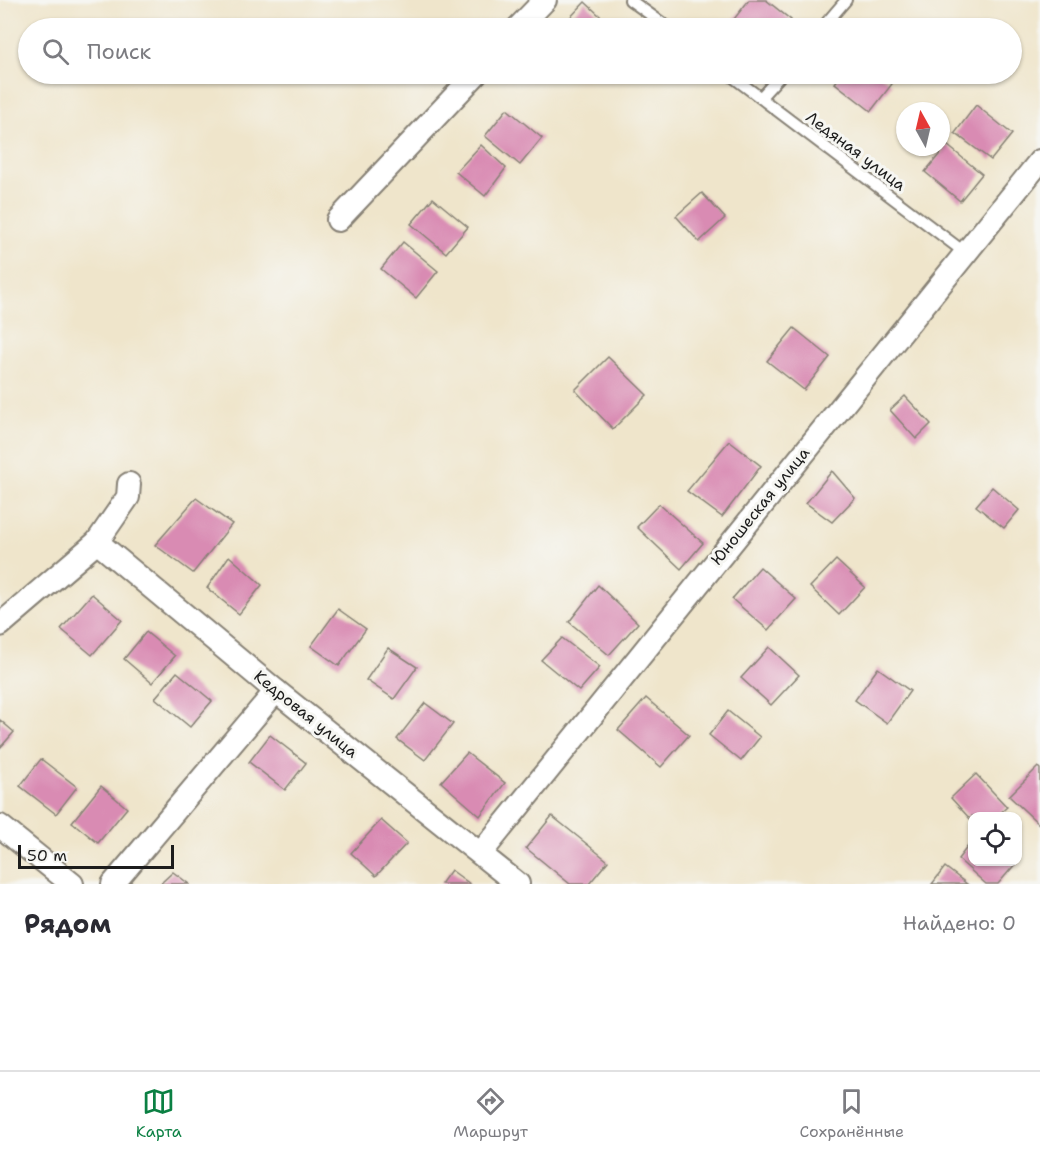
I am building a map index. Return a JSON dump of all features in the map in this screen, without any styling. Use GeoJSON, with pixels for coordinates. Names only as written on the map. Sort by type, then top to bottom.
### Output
{"type":"FeatureCollection","features":[{"type":"Feature","properties":{"kind":"street"},"geometry":{"type":"LineString","coordinates":[[528,18],[545,0]]}},
{"type":"Feature","properties":{"kind":"street"},"geometry":{"type":"LineString","coordinates":[[338,220],[467,84]]}},
{"type":"Feature","properties":{"kind":"street","name":"Юношеская улица"},"geometry":{"type":"LineString","coordinates":[[481,853],[964,252],[1040,161]]}},
{"type":"Feature","properties":{"kind":"street"},"geometry":{"type":"LineString","coordinates":[[0,625],[97,542],[128,497],[129,484]]}},
{"type":"Feature","properties":{"kind":"street","name":"Кедровая улица"},"geometry":{"type":"LineString","coordinates":[[97,542],[276,691],[518,884]]}},
{"type":"Feature","properties":{"kind":"street"},"geometry":{"type":"LineString","coordinates":[[113,884],[276,691]]}},
{"type":"Feature","properties":{"kind":"street"},"geometry":{"type":"LineString","coordinates":[[0,826],[72,884]]}},
{"type":"Feature","properties":{"kind":"lane"},"geometry":{"type":"LineString","coordinates":[[630,0],[655,18]]}},
{"type":"Feature","properties":{"kind":"lane"},"geometry":{"type":"LineString","coordinates":[[831,18],[846,0]]}},
{"type":"Feature","properties":{"kind":"lane","name":"Ледяная улица"},"geometry":{"type":"LineString","coordinates":[[742,84],[964,252]]}},
{"type":"Feature","properties":{"kind":"lane"},"geometry":{"type":"LineString","coordinates":[[761,98],[773,84]]}},
{"type":"Feature","properties":{"kind":"building"},"geometry":{"type":"Polygon","coordinates":[[[749,0],[766,0],[788,18],[735,18],[749,0]]]}},
{"type":"Feature","properties":{"kind":"building"},"geometry":{"type":"Polygon","coordinates":[[[585,2],[602,18],[570,18],[585,2]]]}},
{"type":"Feature","properties":{"kind":"building"},"geometry":{"type":"Polygon","coordinates":[[[836,84],[892,84],[871,111],[836,84]]]}},
{"type":"Feature","properties":{"kind":"building"},"geometry":{"type":"Polygon","coordinates":[[[976,105],[1012,134],[991,160],[955,133],[976,105]]]}},
{"type":"Feature","properties":{"kind":"building"},"geometry":{"type":"Polygon","coordinates":[[[507,109],[542,138],[520,165],[485,136],[507,109]]]}},
{"type":"Feature","properties":{"kind":"building"},"geometry":{"type":"Polygon","coordinates":[[[481,145],[506,168],[485,196],[456,172],[481,145]]]}},
{"type":"Feature","properties":{"kind":"building"},"geometry":{"type":"Polygon","coordinates":[[[950,147],[982,174],[960,201],[925,172],[938,156],[950,156],[950,147]]]}},
{"type":"Feature","properties":{"kind":"building"},"geometry":{"type":"Polygon","coordinates":[[[702,193],[725,218],[699,242],[676,216],[702,193]]]}},
{"type":"Feature","properties":{"kind":"building"},"geometry":{"type":"Polygon","coordinates":[[[433,198],[468,227],[446,253],[411,224],[433,198]]]}},
{"type":"Feature","properties":{"kind":"building"},"geometry":{"type":"Polygon","coordinates":[[[403,242],[438,271],[416,298],[381,269],[403,242]]]}},
{"type":"Feature","properties":{"kind":"building"},"geometry":{"type":"Polygon","coordinates":[[[794,328],[830,357],[804,390],[767,361],[794,328]]]}},
{"type":"Feature","properties":{"kind":"building"},"geometry":{"type":"Polygon","coordinates":[[[608,357],[647,395],[613,429],[575,390],[608,357]]]}},
{"type":"Feature","properties":{"kind":"building"},"geometry":{"type":"Polygon","coordinates":[[[905,396],[931,424],[916,439],[890,410],[905,396]]]}},
{"type":"Feature","properties":{"kind":"building"},"geometry":{"type":"Polygon","coordinates":[[[729,441],[761,466],[722,517],[687,491],[729,441]]]}},
{"type":"Feature","properties":{"kind":"building"},"geometry":{"type":"Polygon","coordinates":[[[832,471],[855,498],[832,522],[806,503],[832,471]]]}},
{"type":"Feature","properties":{"kind":"building"},"geometry":{"type":"Polygon","coordinates":[[[992,487],[1019,510],[1004,528],[976,506],[992,487]]]}},
{"type":"Feature","properties":{"kind":"building"},"geometry":{"type":"Polygon","coordinates":[[[196,498],[232,524],[193,573],[155,545],[196,498]]]}},
{"type":"Feature","properties":{"kind":"building"},"geometry":{"type":"Polygon","coordinates":[[[659,504],[703,543],[681,569],[637,527],[659,504]]]}},
{"type":"Feature","properties":{"kind":"building"},"geometry":{"type":"Polygon","coordinates":[[[229,556],[262,585],[239,614],[207,588],[229,556]]]}},
{"type":"Feature","properties":{"kind":"building"},"geometry":{"type":"Polygon","coordinates":[[[836,560],[865,587],[839,615],[810,587],[836,560]]]}},
{"type":"Feature","properties":{"kind":"building"},"geometry":{"type":"Polygon","coordinates":[[[760,567],[796,599],[768,630],[732,599],[760,567]]]}},
{"type":"Feature","properties":{"kind":"building"},"geometry":{"type":"Polygon","coordinates":[[[598,585],[638,623],[609,655],[569,622],[598,585]]]}},
{"type":"Feature","properties":{"kind":"building"},"geometry":{"type":"Polygon","coordinates":[[[92,594],[122,620],[92,655],[61,629],[92,594]]]}},
{"type":"Feature","properties":{"kind":"building"},"geometry":{"type":"Polygon","coordinates":[[[338,609],[366,629],[339,666],[311,646],[338,609]]]}},
{"type":"Feature","properties":{"kind":"building"},"geometry":{"type":"Polygon","coordinates":[[[146,632],[175,656],[152,683],[124,659],[146,632]]]}},
{"type":"Feature","properties":{"kind":"building"},"geometry":{"type":"Polygon","coordinates":[[[562,638],[600,667],[579,691],[541,660],[562,638]]]}},
{"type":"Feature","properties":{"kind":"building"},"geometry":{"type":"Polygon","coordinates":[[[769,647],[799,675],[771,705],[741,678],[769,647]]]}},
{"type":"Feature","properties":{"kind":"building"},"geometry":{"type":"Polygon","coordinates":[[[388,648],[417,667],[394,699],[366,680],[388,648]]]}},
{"type":"Feature","properties":{"kind":"building"},"geometry":{"type":"Polygon","coordinates":[[[878,668],[910,691],[887,723],[855,700],[878,668]]]}},
{"type":"Feature","properties":{"kind":"building"},"geometry":{"type":"Polygon","coordinates":[[[177,672],[212,701],[190,727],[155,698],[177,672]]]}},
{"type":"Feature","properties":{"kind":"building"},"geometry":{"type":"Polygon","coordinates":[[[646,698],[689,735],[661,767],[618,730],[646,698]]]}},
{"type":"Feature","properties":{"kind":"building"},"geometry":{"type":"Polygon","coordinates":[[[425,703],[453,724],[425,760],[397,739],[425,703]]]}},
{"type":"Feature","properties":{"kind":"building"},"geometry":{"type":"Polygon","coordinates":[[[728,711],[760,737],[741,761],[709,735],[728,711]]]}},
{"type":"Feature","properties":{"kind":"building"},"geometry":{"type":"Polygon","coordinates":[[[0,720],[14,732],[0,748],[0,720]]]}},
{"type":"Feature","properties":{"kind":"building"},"geometry":{"type":"Polygon","coordinates":[[[270,735],[306,763],[285,790],[249,762],[270,735]]]}},
{"type":"Feature","properties":{"kind":"building"},"geometry":{"type":"Polygon","coordinates":[[[467,753],[505,783],[480,816],[441,782],[467,753]]]}},
{"type":"Feature","properties":{"kind":"building"},"geometry":{"type":"Polygon","coordinates":[[[41,759],[77,787],[56,814],[20,786],[41,759]]]}},
{"type":"Feature","properties":{"kind":"building"},"geometry":{"type":"Polygon","coordinates":[[[1038,767],[1040,769],[1040,825],[1009,796],[1038,767]]]}},
{"type":"Feature","properties":{"kind":"building"},"geometry":{"type":"Polygon","coordinates":[[[976,774],[1007,807],[1001,812],[968,812],[968,817],[951,798],[976,774]]]}},
{"type":"Feature","properties":{"kind":"building"},"geometry":{"type":"Polygon","coordinates":[[[101,786],[127,808],[98,843],[72,822],[101,786]]]}},
{"type":"Feature","properties":{"kind":"building"},"geometry":{"type":"Polygon","coordinates":[[[552,816],[608,861],[589,884],[570,884],[526,848],[552,816]]]}},
{"type":"Feature","properties":{"kind":"building"},"geometry":{"type":"Polygon","coordinates":[[[381,820],[407,843],[376,876],[351,853],[381,820]]]}},
{"type":"Feature","properties":{"kind":"building"},"geometry":{"type":"Polygon","coordinates":[[[968,846],[968,866],[1014,866],[998,884],[986,884],[958,859],[968,846]]]}},
{"type":"Feature","properties":{"kind":"building"},"geometry":{"type":"Polygon","coordinates":[[[945,867],[967,884],[932,884],[945,867]]]}},
{"type":"Feature","properties":{"kind":"building"},"geometry":{"type":"Polygon","coordinates":[[[451,870],[470,884],[441,884],[451,870]]]}},
{"type":"Feature","properties":{"kind":"building"},"geometry":{"type":"Polygon","coordinates":[[[173,872],[189,884],[160,884],[173,872]]]}}]}
